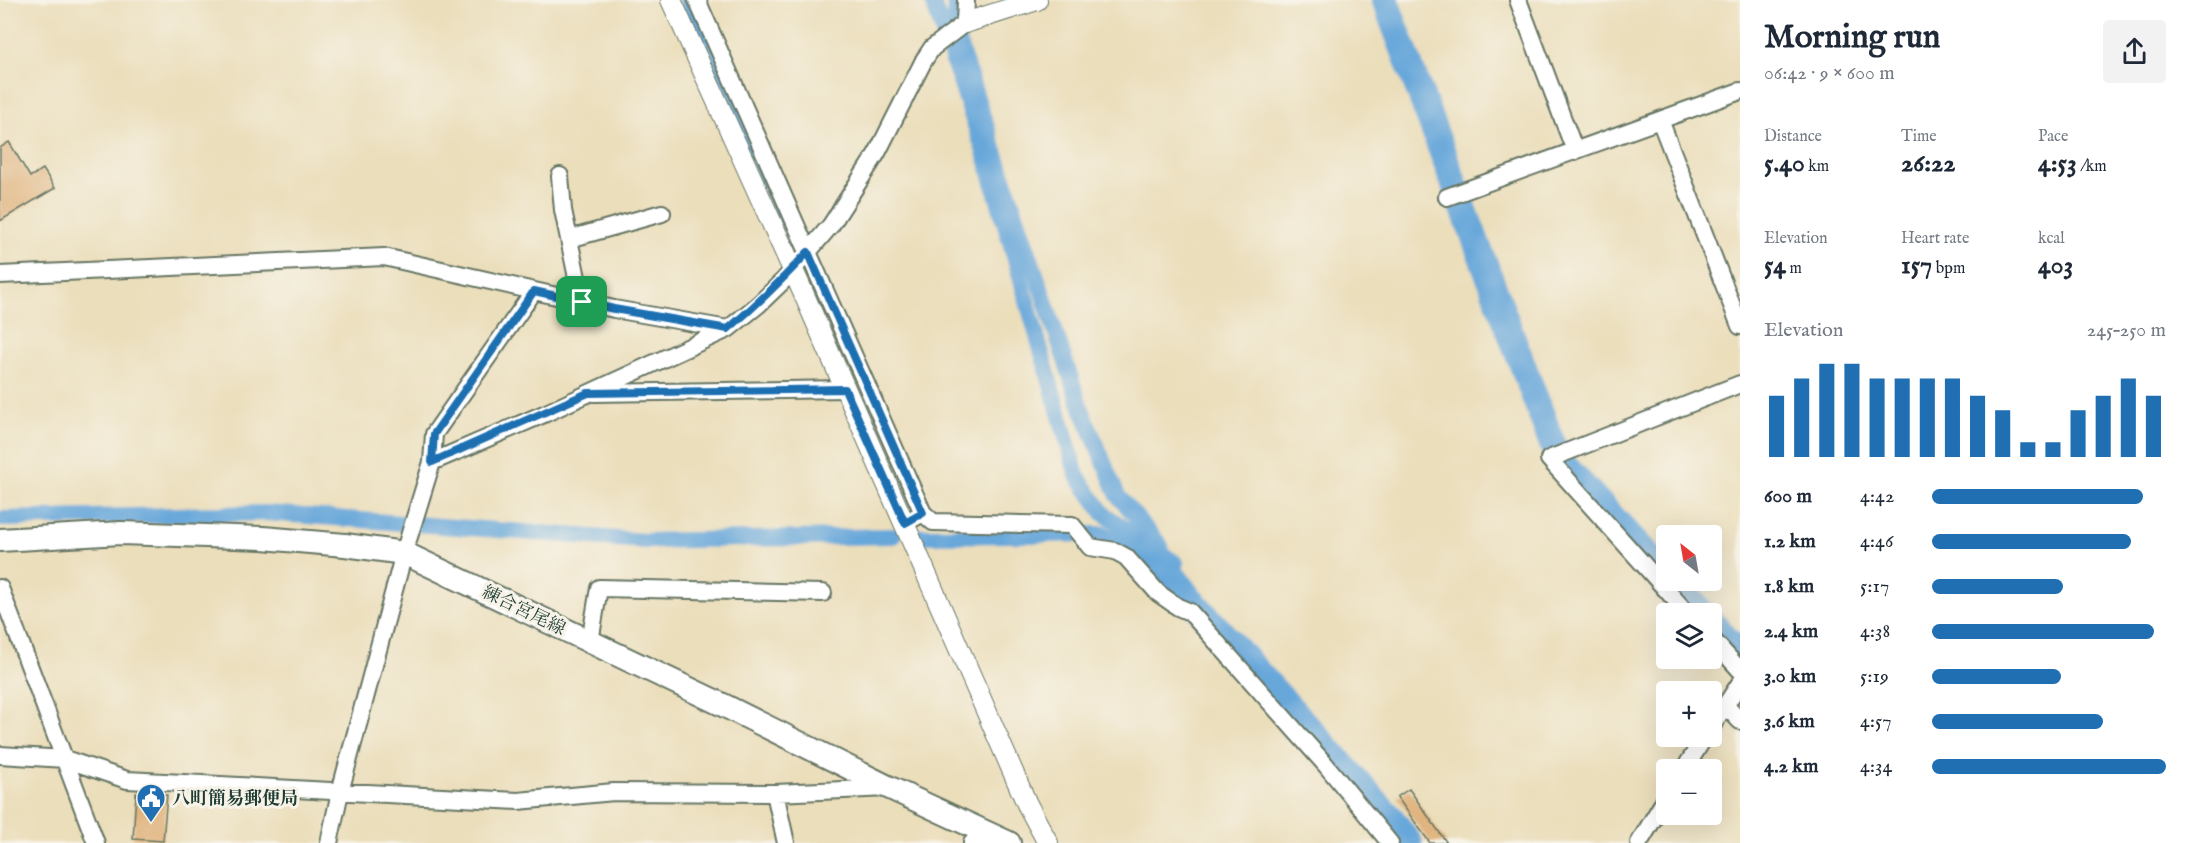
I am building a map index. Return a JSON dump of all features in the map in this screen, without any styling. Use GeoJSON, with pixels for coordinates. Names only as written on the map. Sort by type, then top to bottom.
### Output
{"type":"FeatureCollection","features":[{"type":"Feature","properties":{"kind":"main road","name":"練合宮尾線"},"geometry":{"type":"LineString","coordinates":[[0,540],[133,534],[263,538],[345,544],[404,553],[1002,840]]}},
{"type":"Feature","properties":{"kind":"street"},"geometry":{"type":"LineString","coordinates":[[671,0],[905,523],[1027,804],[1048,843]]}},
{"type":"Feature","properties":{"kind":"street"},"geometry":{"type":"LineString","coordinates":[[697,0],[923,513],[933,522],[1072,525],[1090,547],[1115,551],[1126,557],[1158,593],[1178,607],[1190,612],[1325,764],[1390,843]]}},
{"type":"Feature","properties":{"kind":"street"},"geometry":{"type":"LineString","coordinates":[[962,26],[966,0]]}},
{"type":"Feature","properties":{"kind":"street"},"geometry":{"type":"LineString","coordinates":[[432,462],[728,329],[758,304],[831,225],[877,153],[932,48],[962,26],[1037,0]]}},
{"type":"Feature","properties":{"kind":"street"},"geometry":{"type":"LineString","coordinates":[[1518,0],[1575,151]]}},
{"type":"Feature","properties":{"kind":"street"},"geometry":{"type":"LineString","coordinates":[[1447,197],[1740,91]]}},
{"type":"Feature","properties":{"kind":"street"},"geometry":{"type":"LineString","coordinates":[[1660,120],[1740,326]]}},
{"type":"Feature","properties":{"kind":"street"},"geometry":{"type":"LineString","coordinates":[[560,176],[563,210],[582,302]]}},
{"type":"Feature","properties":{"kind":"street"},"geometry":{"type":"LineString","coordinates":[[569,239],[662,213]]}},
{"type":"Feature","properties":{"kind":"street"},"geometry":{"type":"LineString","coordinates":[[0,274],[384,257],[582,302],[728,329]]}},
{"type":"Feature","properties":{"kind":"street"},"geometry":{"type":"LineString","coordinates":[[329,843],[340,792],[404,553],[432,462],[434,434],[534,291]]}},
{"type":"Feature","properties":{"kind":"street"},"geometry":{"type":"LineString","coordinates":[[1678,603],[1549,459],[1740,384]]}},
{"type":"Feature","properties":{"kind":"street"},"geometry":{"type":"LineString","coordinates":[[588,393],[845,389]]}},
{"type":"Feature","properties":{"kind":"street"},"geometry":{"type":"LineString","coordinates":[[905,523],[923,513]]}},
{"type":"Feature","properties":{"kind":"street"},"geometry":{"type":"LineString","coordinates":[[0,588],[96,843]]}},
{"type":"Feature","properties":{"kind":"street"},"geometry":{"type":"LineString","coordinates":[[591,642],[599,588],[823,593]]}},
{"type":"Feature","properties":{"kind":"street"},"geometry":{"type":"LineString","coordinates":[[1722,650],[1740,670]]}},
{"type":"Feature","properties":{"kind":"street"},"geometry":{"type":"LineString","coordinates":[[1722,710],[1740,682]]}},
{"type":"Feature","properties":{"kind":"street"},"geometry":{"type":"LineString","coordinates":[[1725,705],[1740,721]]}},
{"type":"Feature","properties":{"kind":"street"},"geometry":{"type":"LineString","coordinates":[[0,755],[65,759],[127,780],[518,801],[614,792],[776,793],[890,788]]}},
{"type":"Feature","properties":{"kind":"street"},"geometry":{"type":"LineString","coordinates":[[776,793],[786,843]]}},
{"type":"Feature","properties":{"kind":"street"},"geometry":{"type":"LineString","coordinates":[[1639,843],[1656,815]]}},
{"type":"Feature","properties":{"kind":"street"},"geometry":{"type":"LineString","coordinates":[[972,843],[1002,840]]}},
{"type":"Feature","properties":{"kind":"building"},"geometry":{"type":"Polygon","coordinates":[[[9,142],[30,177],[43,169],[55,188],[0,221],[0,148],[9,142]]]}},
{"type":"Feature","properties":{"kind":"building"},"geometry":{"type":"Polygon","coordinates":[[[1409,789],[1447,843],[1430,843],[1397,797],[1409,789]]]}},
{"type":"Feature","properties":{"kind":"building"},"geometry":{"type":"Polygon","coordinates":[[[136,793],[167,795],[163,841],[133,839],[136,793]]]}},
{"type":"Feature","properties":{"kind":"waterway"},"geometry":{"type":"LineString","coordinates":[[687,0],[786,222]]}},
{"type":"Feature","properties":{"kind":"waterway"},"geometry":{"type":"LineString","coordinates":[[932,0],[986,158],[1077,476],[1104,514],[1176,563],[1176,580]]}},
{"type":"Feature","properties":{"kind":"waterway"},"geometry":{"type":"LineString","coordinates":[[955,0],[954,29],[1080,405],[1118,496],[1161,546]]}},
{"type":"Feature","properties":{"kind":"waterway"},"geometry":{"type":"LineString","coordinates":[[1385,0],[1558,459],[1656,564]]}},
{"type":"Feature","properties":{"kind":"waterway"},"geometry":{"type":"LineString","coordinates":[[0,519],[266,513],[645,541],[893,536]]}},
{"type":"Feature","properties":{"kind":"waterway"},"geometry":{"type":"LineString","coordinates":[[922,536],[1104,534],[1151,558]]}},
{"type":"Feature","properties":{"kind":"waterway"},"geometry":{"type":"LineString","coordinates":[[1151,558],[1176,580],[1186,594],[1391,818],[1409,843]]}},
{"type":"Feature","properties":{"kind":"waterway"},"geometry":{"type":"LineString","coordinates":[[1682,591],[1693,603]]}},
{"type":"Feature","properties":{"kind":"waterway"},"geometry":{"type":"LineString","coordinates":[[1722,634],[1740,654]]}},
{"type":"Feature","properties":{"kind":"place","name":"八町簡易郵便局"},"geometry":{"type":"Point","coordinates":[151,824]}},
{"type":"Feature","properties":{"kind":"route"},"geometry":{"type":"LineString","coordinates":[[808,252],[923,513],[905,523],[845,389],[588,393],[432,462],[434,434],[534,291],[582,302],[728,329],[784,280],[808,252]]}}]}
